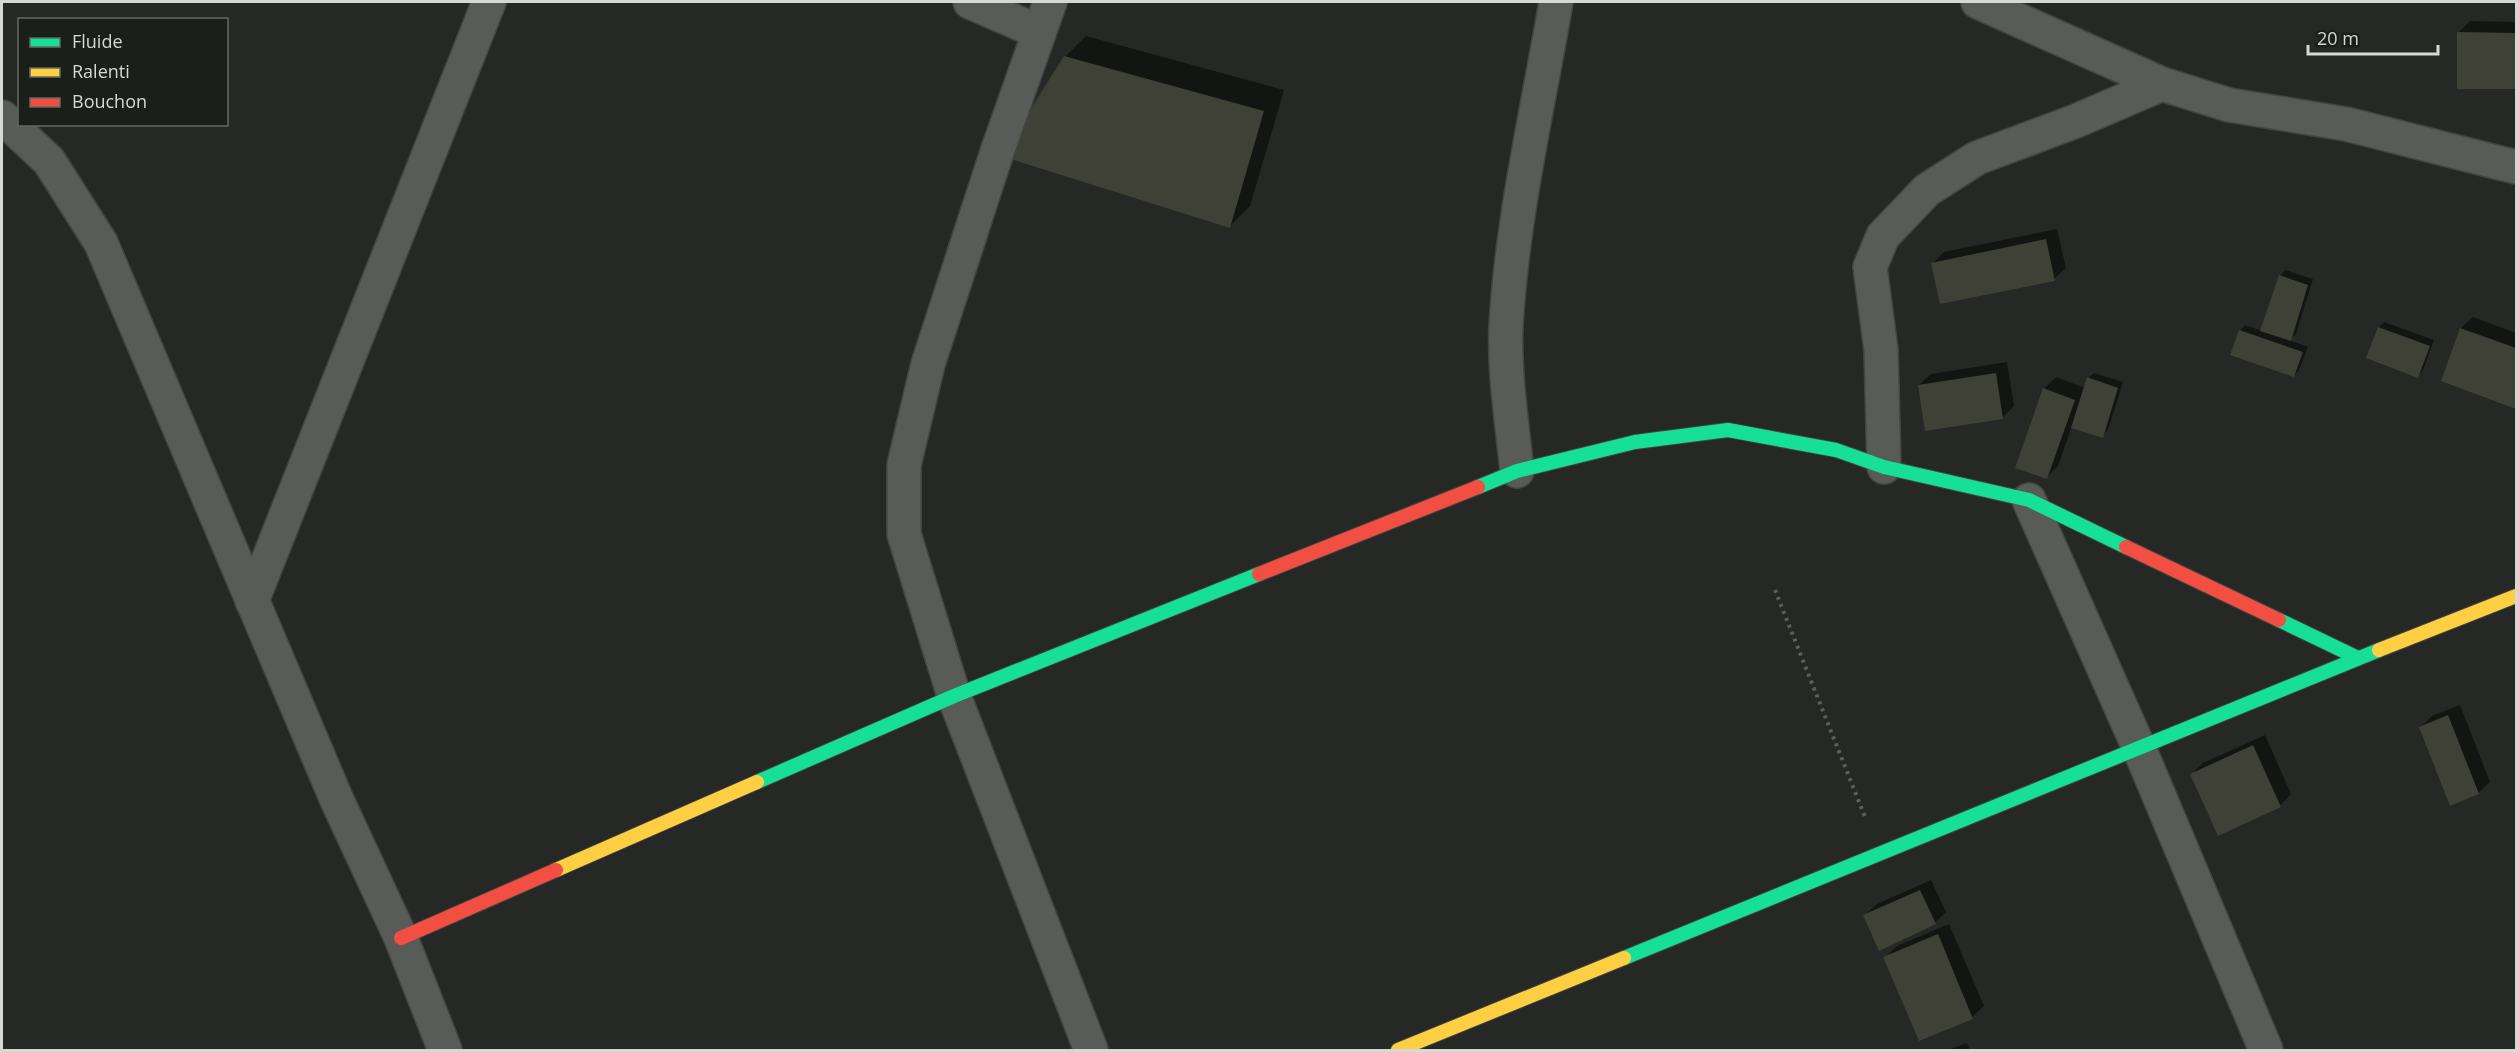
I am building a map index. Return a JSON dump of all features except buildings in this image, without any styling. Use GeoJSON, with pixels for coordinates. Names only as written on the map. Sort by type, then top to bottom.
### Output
{"type":"FeatureCollection","features":[{"type":"Feature","properties":{"kind":"street"},"geometry":{"type":"LineString","coordinates":[[252,601],[489,2]]}},
{"type":"Feature","properties":{"kind":"street"},"geometry":{"type":"LineString","coordinates":[[970,2],[1039,32]]}},
{"type":"Feature","properties":{"kind":"street"},"geometry":{"type":"LineString","coordinates":[[1050,2],[928,364],[904,465],[904,534],[954,696],[1091,1050]]}},
{"type":"Feature","properties":{"kind":"street"},"geometry":{"type":"LineString","coordinates":[[1517,471],[1508,384],[1507,340],[1511,263],[1556,2]]}},
{"type":"Feature","properties":{"kind":"street"},"geometry":{"type":"LineString","coordinates":[[1978,2],[2162,84],[2229,105],[2346,124],[2517,167]]}},
{"type":"Feature","properties":{"kind":"street"},"geometry":{"type":"LineString","coordinates":[[1884,467],[1881,350],[1870,267],[1883,236],[1926,190],[1977,158],[2076,121],[2162,84]]}},
{"type":"Feature","properties":{"kind":"street"},"geometry":{"type":"LineString","coordinates":[[2,117],[49,161],[101,243],[336,798],[401,938],[445,1050]]}},
{"type":"Feature","properties":{"kind":"street"},"geometry":{"type":"LineString","coordinates":[[401,938],[954,696],[1517,471],[1635,442],[1728,430],[1836,450],[1884,467],[2029,500],[2358,658]]}},
{"type":"Feature","properties":{"kind":"street"},"geometry":{"type":"LineString","coordinates":[[2029,500],[2139,748],[2266,1050]]}},
{"type":"Feature","properties":{"kind":"street"},"geometry":{"type":"LineString","coordinates":[[1398,1050],[2358,658],[2517,597]]}},
{"type":"Feature","properties":{"kind":"path"},"geometry":{"type":"LineString","coordinates":[[1775,590],[1879,854]]}},
{"type":"Feature","properties":{"kind":"traffic: fast"},"geometry":{"type":"LineString","coordinates":[[1478,487],[1517,471],[1635,442],[1728,430],[1836,450],[1884,467],[2029,500],[2126,547]]}},
{"type":"Feature","properties":{"kind":"traffic: fast"},"geometry":{"type":"LineString","coordinates":[[757,782],[954,696],[1259,574]]}},
{"type":"Feature","properties":{"kind":"traffic: fast"},"geometry":{"type":"LineString","coordinates":[[2279,620],[2358,658]]}},
{"type":"Feature","properties":{"kind":"traffic: fast"},"geometry":{"type":"LineString","coordinates":[[1624,958],[2379,650]]}},
{"type":"Feature","properties":{"kind":"traffic: slow"},"geometry":{"type":"LineString","coordinates":[[2379,650],[2516,596]]}},
{"type":"Feature","properties":{"kind":"traffic: slow"},"geometry":{"type":"LineString","coordinates":[[556,870],[757,782]]}},
{"type":"Feature","properties":{"kind":"traffic: slow"},"geometry":{"type":"LineString","coordinates":[[1398,1050],[1624,958]]}},
{"type":"Feature","properties":{"kind":"traffic: jam"},"geometry":{"type":"LineString","coordinates":[[1259,574],[1478,487]]}},
{"type":"Feature","properties":{"kind":"traffic: jam"},"geometry":{"type":"LineString","coordinates":[[2126,547],[2279,620]]}},
{"type":"Feature","properties":{"kind":"traffic: jam"},"geometry":{"type":"LineString","coordinates":[[401,938],[556,870]]}}]}
